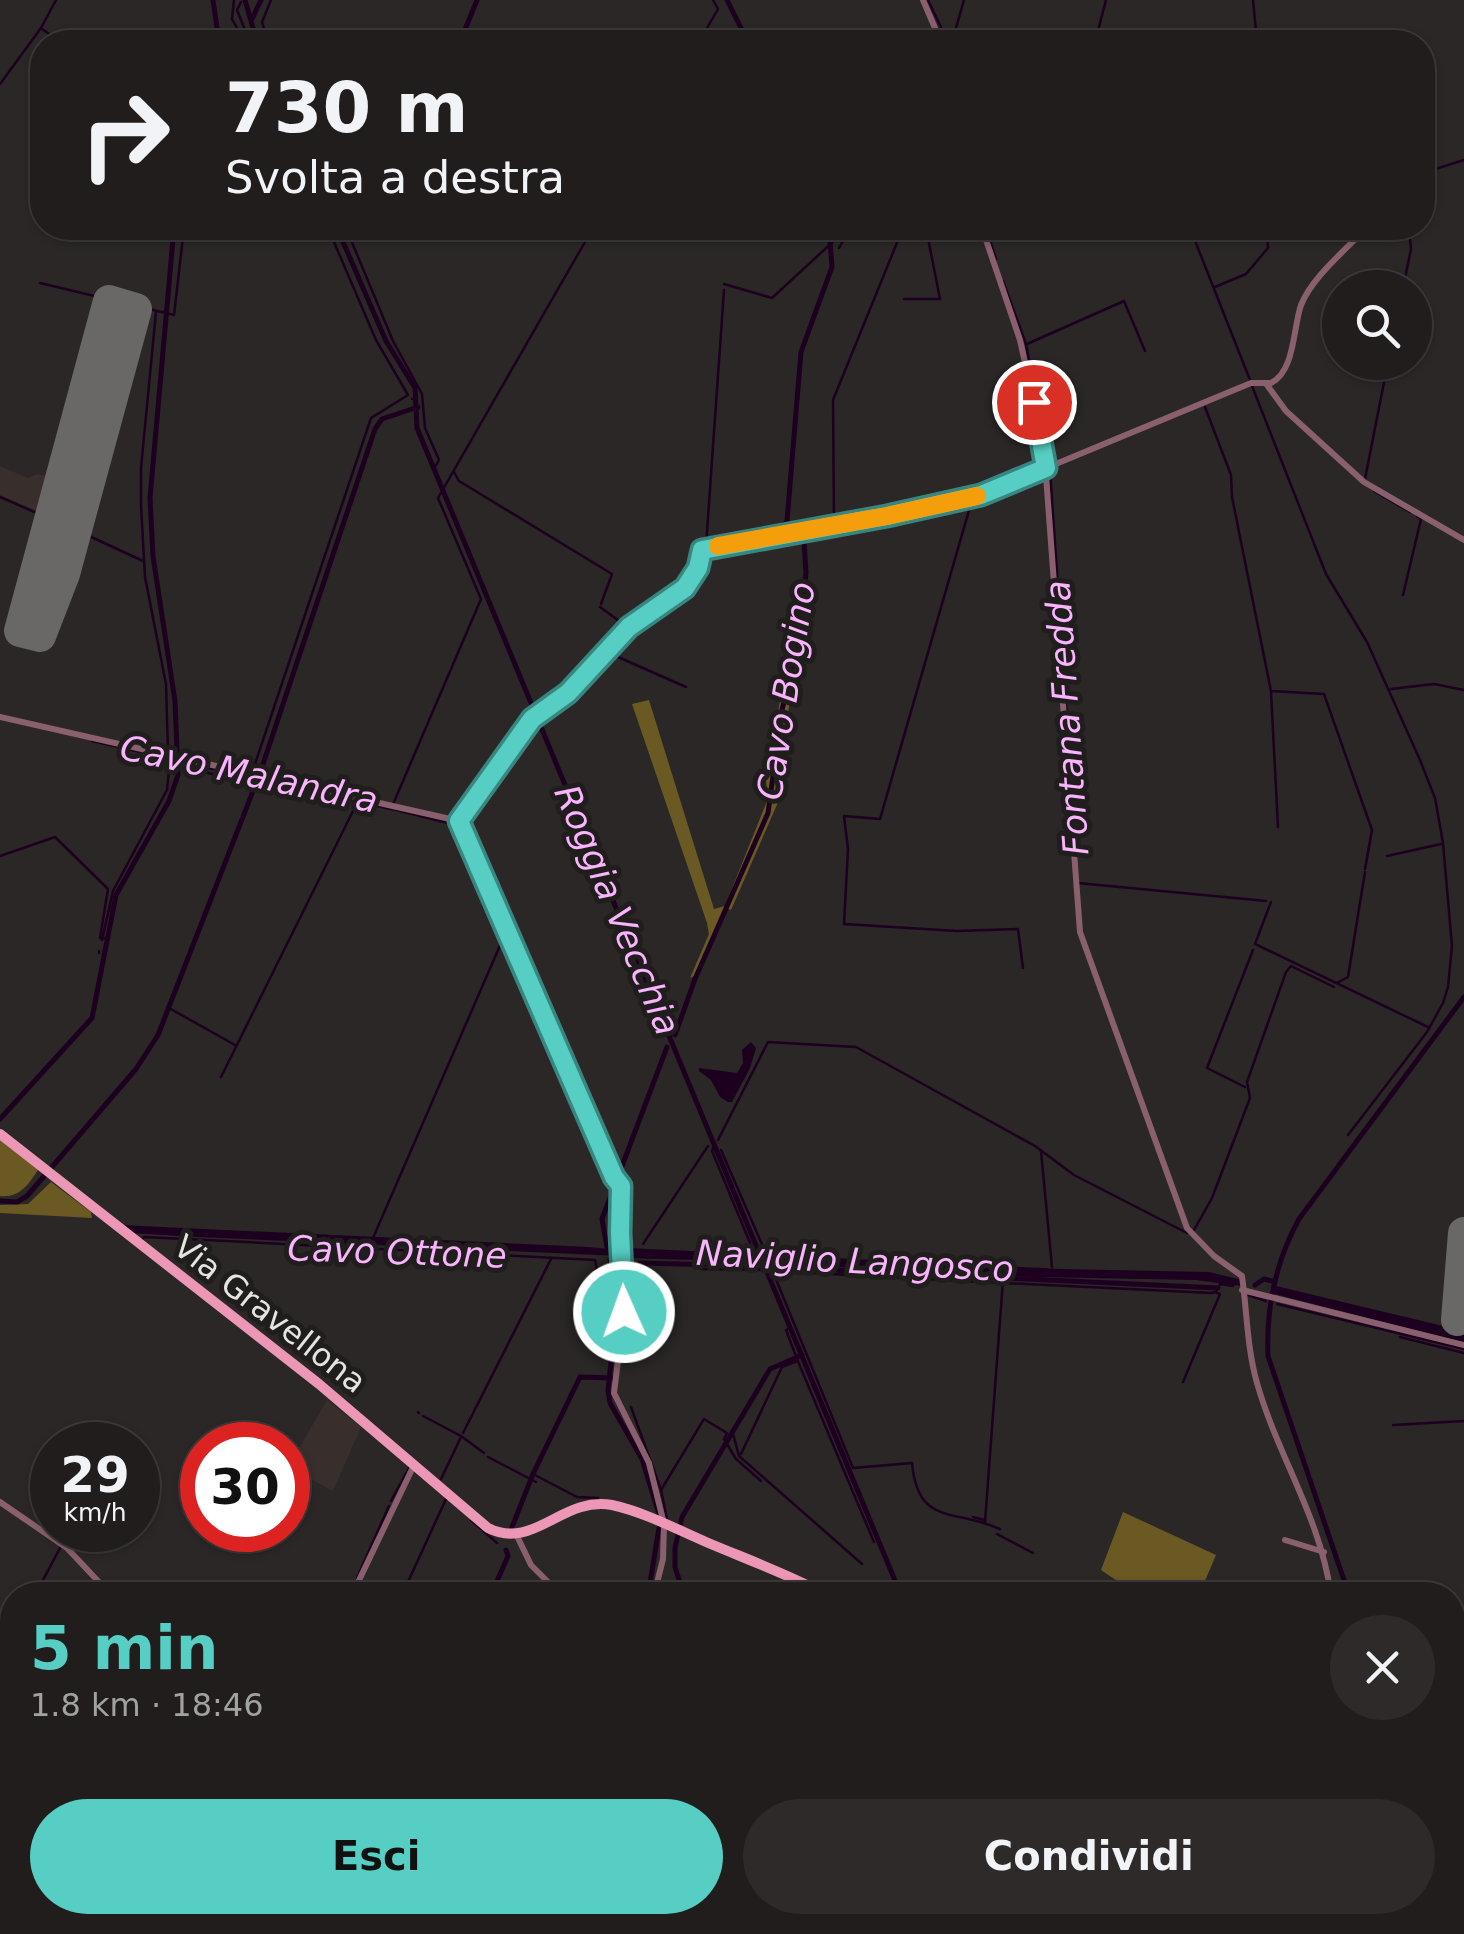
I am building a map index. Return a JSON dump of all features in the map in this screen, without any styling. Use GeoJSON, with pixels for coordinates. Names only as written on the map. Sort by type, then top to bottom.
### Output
{"type":"FeatureCollection","features":[{"type":"Feature","properties":{"kind":"main road","name":"Via Gravellona"},"geometry":{"type":"LineString","coordinates":[[0,1134],[319,1384],[481,1523],[520,1533]]}},
{"type":"Feature","properties":{"kind":"main road"},"geometry":{"type":"LineString","coordinates":[[520,1533],[561,1512],[590,1504],[611,1505],[797,1582]]}},
{"type":"Feature","properties":{"kind":"street"},"geometry":{"type":"LineString","coordinates":[[923,0],[935,30]]}},
{"type":"Feature","properties":{"kind":"street"},"geometry":{"type":"LineString","coordinates":[[986,240],[1020,340],[1044,449],[1080,932],[1179,1211],[1198,1240],[1243,1288],[1271,1299],[1464,1345]]}},
{"type":"Feature","properties":{"kind":"street"},"geometry":{"type":"LineString","coordinates":[[459,821],[526,725],[568,693],[629,627],[685,588],[698,568],[702,550],[981,495],[1252,383],[1266,384],[1279,379],[1309,291],[1355,240]]}},
{"type":"Feature","properties":{"kind":"street"},"geometry":{"type":"LineString","coordinates":[[1266,384],[1286,411],[1364,481],[1464,540]]}},
{"type":"Feature","properties":{"kind":"street"},"geometry":{"type":"LineString","coordinates":[[0,717],[459,821]]}},
{"type":"Feature","properties":{"kind":"street"},"geometry":{"type":"LineString","coordinates":[[459,821],[616,1180],[624,1312],[615,1378],[616,1402],[648,1462],[674,1528],[657,1582]]}},
{"type":"Feature","properties":{"kind":"street"},"geometry":{"type":"LineString","coordinates":[[1243,1288],[1257,1384],[1324,1552],[1328,1582]]}},
{"type":"Feature","properties":{"kind":"street"},"geometry":{"type":"LineString","coordinates":[[358,1582],[414,1464]]}},
{"type":"Feature","properties":{"kind":"street"},"geometry":{"type":"LineString","coordinates":[[0,1502],[67,1548],[99,1582]]}},
{"type":"Feature","properties":{"kind":"street"},"geometry":{"type":"LineString","coordinates":[[520,1533],[524,1556]]}},
{"type":"Feature","properties":{"kind":"street","name":"Via Gravellona"},"geometry":{"type":"LineString","coordinates":[[520,1533],[524,1556],[549,1582]]}},
{"type":"Feature","properties":{"kind":"street"},"geometry":{"type":"LineString","coordinates":[[1285,1540],[1324,1552]]}},
{"type":"Feature","properties":{"kind":"shaded area"},"geometry":{"type":"Polygon","coordinates":[[[0,466],[28,478],[37,474],[58,479],[49,516],[0,495],[0,466]]]}},
{"type":"Feature","properties":{"kind":"shaded area"},"geometry":{"type":"Polygon","coordinates":[[[781,695],[790,700],[778,780],[779,800],[731,910],[725,907],[690,978],[709,934],[707,923],[632,704],[649,700],[714,909],[725,906],[767,801],[766,778],[781,695]]]}},
{"type":"Feature","properties":{"kind":"shaded area"},"geometry":{"type":"Polygon","coordinates":[[[0,1138],[38,1170],[13,1195],[0,1196],[0,1138]]]}},
{"type":"Feature","properties":{"kind":"shaded area"},"geometry":{"type":"Polygon","coordinates":[[[51,1182],[91,1212],[92,1218],[0,1213],[0,1205],[28,1204],[51,1182]]]}},
{"type":"Feature","properties":{"kind":"shaded area"},"geometry":{"type":"Polygon","coordinates":[[[327,1400],[361,1427],[333,1491],[310,1479],[310,1429],[327,1400]]]}},
{"type":"Feature","properties":{"kind":"shaded area"},"geometry":{"type":"Polygon","coordinates":[[[1123,1512],[1216,1555],[1205,1582],[1120,1582],[1101,1570],[1123,1512]]]}},
{"type":"Feature","properties":{"kind":"water"},"geometry":{"type":"Polygon","coordinates":[[[751,1042],[756,1048],[750,1068],[732,1102],[728,1102],[699,1068],[737,1073],[743,1063],[742,1050],[751,1042]]]}},
{"type":"Feature","properties":{"kind":"water"},"geometry":{"type":"Polygon","coordinates":[[[120,1225],[588,1247],[621,1250],[621,1256],[130,1233],[120,1225]]]}},
{"type":"Feature","properties":{"kind":"water"},"geometry":{"type":"Polygon","coordinates":[[[628,1248],[752,1254],[759,1256],[761,1262],[627,1258],[623,1256],[628,1248]]]}},
{"type":"Feature","properties":{"kind":"water","name":"Naviglio Langosco"},"geometry":{"type":"Polygon","coordinates":[[[765,1256],[1209,1272],[1242,1280],[1241,1286],[1196,1280],[1037,1277],[773,1264],[765,1256]]]}},
{"type":"Feature","properties":{"kind":"water"},"geometry":{"type":"Polygon","coordinates":[[[1276,1286],[1464,1331],[1464,1343],[1275,1294],[1276,1286]]]}},
{"type":"Feature","properties":{"kind":"waterway"},"geometry":{"type":"LineString","coordinates":[[40,30],[56,0]]}},
{"type":"Feature","properties":{"kind":"waterway"},"geometry":{"type":"LineString","coordinates":[[213,0],[217,30]]}},
{"type":"Feature","properties":{"kind":"waterway"},"geometry":{"type":"LineString","coordinates":[[234,0],[232,19],[238,30]]}},
{"type":"Feature","properties":{"kind":"waterway","name":"Roggia Vecchia"},"geometry":{"type":"LineString","coordinates":[[245,0],[254,30]]}},
{"type":"Feature","properties":{"kind":"waterway"},"geometry":{"type":"LineString","coordinates":[[252,19],[261,0]]}},
{"type":"Feature","properties":{"kind":"waterway"},"geometry":{"type":"LineString","coordinates":[[264,30],[262,22],[271,0]]}},
{"type":"Feature","properties":{"kind":"waterway","name":"Cavo Malandra"},"geometry":{"type":"LineString","coordinates":[[465,30],[477,0]]}},
{"type":"Feature","properties":{"kind":"waterway"},"geometry":{"type":"LineString","coordinates":[[706,30],[718,9],[713,0]]}},
{"type":"Feature","properties":{"kind":"waterway","name":"Cavo Bogino"},"geometry":{"type":"LineString","coordinates":[[727,0],[742,30]]}},
{"type":"Feature","properties":{"kind":"waterway","name":"Fontana Fredda"},"geometry":{"type":"LineString","coordinates":[[928,0],[942,30]]}},
{"type":"Feature","properties":{"kind":"waterway"},"geometry":{"type":"LineString","coordinates":[[955,30],[964,0]]}},
{"type":"Feature","properties":{"kind":"waterway"},"geometry":{"type":"LineString","coordinates":[[1098,30],[1106,0]]}},
{"type":"Feature","properties":{"kind":"waterway"},"geometry":{"type":"LineString","coordinates":[[1253,0],[1256,30]]}},
{"type":"Feature","properties":{"kind":"waterway"},"geometry":{"type":"LineString","coordinates":[[241,2],[237,10],[245,30]]}},
{"type":"Feature","properties":{"kind":"waterway"},"geometry":{"type":"LineString","coordinates":[[0,84],[30,43]]}},
{"type":"Feature","properties":{"kind":"waterway"},"geometry":{"type":"LineString","coordinates":[[1435,169],[1464,160]]}},
{"type":"Feature","properties":{"kind":"waterway"},"geometry":{"type":"LineString","coordinates":[[0,1119],[92,1018],[116,895],[169,801],[178,775],[175,701],[153,556],[150,498],[173,240]]}},
{"type":"Feature","properties":{"kind":"waterway"},"geometry":{"type":"LineString","coordinates":[[40,283],[174,315],[183,240]]}},
{"type":"Feature","properties":{"kind":"waterway"},"geometry":{"type":"LineString","coordinates":[[253,770],[371,418],[408,395],[376,340],[333,240]]}},
{"type":"Feature","properties":{"kind":"waterway","name":"Roggia Vecchia"},"geometry":{"type":"LineString","coordinates":[[342,240],[386,341],[415,388],[417,428],[896,1582]]}},
{"type":"Feature","properties":{"kind":"waterway"},"geometry":{"type":"LineString","coordinates":[[351,240],[393,341],[422,394],[425,428],[439,460],[435,467]]}},
{"type":"Feature","properties":{"kind":"waterway","name":"Cavo Malandra"},"geometry":{"type":"LineString","coordinates":[[204,767],[250,777],[264,785],[273,783],[391,809],[481,599],[438,498],[586,240]]}},
{"type":"Feature","properties":{"kind":"waterway","name":"Cavo Bogino"},"geometry":{"type":"LineString","coordinates":[[675,1035],[695,979],[768,813],[782,710],[799,641],[806,573],[803,525],[790,525],[787,521],[801,352],[832,267],[830,240]]}},
{"type":"Feature","properties":{"kind":"waterway"},"geometry":{"type":"LineString","coordinates":[[724,284],[772,298],[835,240]]}},
{"type":"Feature","properties":{"kind":"waterway"},"geometry":{"type":"LineString","coordinates":[[839,248],[843,240]]}},
{"type":"Feature","properties":{"kind":"waterway"},"geometry":{"type":"LineString","coordinates":[[803,525],[834,520],[833,400],[898,240]]}},
{"type":"Feature","properties":{"kind":"waterway"},"geometry":{"type":"LineString","coordinates":[[904,299],[940,299],[928,240]]}},
{"type":"Feature","properties":{"kind":"waterway","name":"Fontana Fredda"},"geometry":{"type":"LineString","coordinates":[[990,240],[996,259]]}},
{"type":"Feature","properties":{"kind":"waterway"},"geometry":{"type":"LineString","coordinates":[[1195,240],[1250,380]]}},
{"type":"Feature","properties":{"kind":"waterway"},"geometry":{"type":"LineString","coordinates":[[1215,287],[1246,274],[1268,248],[1268,240]]}},
{"type":"Feature","properties":{"kind":"waterway"},"geometry":{"type":"LineString","coordinates":[[1407,270],[1410,240]]}},
{"type":"Feature","properties":{"kind":"waterway","name":"Fontana Fredda"},"geometry":{"type":"LineString","coordinates":[[1003,281],[1026,344],[1041,423]]}},
{"type":"Feature","properties":{"kind":"waterway"},"geometry":{"type":"LineString","coordinates":[[706,546],[724,290]]}},
{"type":"Feature","properties":{"kind":"waterway"},"geometry":{"type":"LineString","coordinates":[[1027,344],[1124,301],[1145,351]]}},
{"type":"Feature","properties":{"kind":"waterway"},"geometry":{"type":"LineString","coordinates":[[156,312],[141,505],[145,577],[166,684],[168,752]]}},
{"type":"Feature","properties":{"kind":"waterway"},"geometry":{"type":"LineString","coordinates":[[1365,479],[1384,380]]}},
{"type":"Feature","properties":{"kind":"waterway"},"geometry":{"type":"LineString","coordinates":[[1252,386],[1326,574],[1367,642],[1420,760],[1435,798],[1443,843],[1452,946],[1443,1003],[1427,1032],[1348,1135]]}},
{"type":"Feature","properties":{"kind":"waterway","name":"Roggia Vecchia"},"geometry":{"type":"LineString","coordinates":[[412,399],[417,399]]}},
{"type":"Feature","properties":{"kind":"waterway"},"geometry":{"type":"LineString","coordinates":[[0,1201],[17,1202],[27,1196],[136,1069],[158,1035],[260,773],[375,429],[382,419],[418,407]]}},
{"type":"Feature","properties":{"kind":"waterway"},"geometry":{"type":"LineString","coordinates":[[1205,407],[1231,475],[1232,497],[1271,691],[1324,694],[1372,830],[1365,869]]}},
{"type":"Feature","properties":{"kind":"waterway","name":"Fontana Fredda"},"geometry":{"type":"LineString","coordinates":[[1050,471],[1072,789]]}},
{"type":"Feature","properties":{"kind":"waterway"},"geometry":{"type":"LineString","coordinates":[[454,472],[459,481],[612,574],[601,604]]}},
{"type":"Feature","properties":{"kind":"waterway"},"geometry":{"type":"LineString","coordinates":[[1374,491],[1410,512]]}},
{"type":"Feature","properties":{"kind":"waterway"},"geometry":{"type":"LineString","coordinates":[[0,497],[48,518]]}},
{"type":"Feature","properties":{"kind":"waterway"},"geometry":{"type":"LineString","coordinates":[[972,500],[880,819],[844,816],[848,849],[844,924],[957,931],[1018,929],[1023,968]]}},
{"type":"Feature","properties":{"kind":"waterway"},"geometry":{"type":"LineString","coordinates":[[1403,595],[1421,519],[1417,516]]}},
{"type":"Feature","properties":{"kind":"waterway"},"geometry":{"type":"LineString","coordinates":[[753,537],[778,532],[787,521]]}},
{"type":"Feature","properties":{"kind":"waterway"},"geometry":{"type":"LineString","coordinates":[[74,529],[143,561]]}},
{"type":"Feature","properties":{"kind":"waterway"},"geometry":{"type":"LineString","coordinates":[[652,615],[691,587],[704,562]]}},
{"type":"Feature","properties":{"kind":"waterway"},"geometry":{"type":"LineString","coordinates":[[600,607],[626,626]]}},
{"type":"Feature","properties":{"kind":"waterway"},"geometry":{"type":"LineString","coordinates":[[603,652],[617,636]]}},
{"type":"Feature","properties":{"kind":"waterway"},"geometry":{"type":"LineString","coordinates":[[609,653],[686,687]]}},
{"type":"Feature","properties":{"kind":"waterway"},"geometry":{"type":"LineString","coordinates":[[1391,689],[1434,684],[1464,690]]}},
{"type":"Feature","properties":{"kind":"waterway"},"geometry":{"type":"LineString","coordinates":[[1271,692],[1278,827]]}},
{"type":"Feature","properties":{"kind":"waterway","name":"Cavo Malandra"},"geometry":{"type":"LineString","coordinates":[[92,741],[167,758]]}},
{"type":"Feature","properties":{"kind":"waterway"},"geometry":{"type":"LineString","coordinates":[[102,940],[113,891],[167,790],[170,760]]}},
{"type":"Feature","properties":{"kind":"waterway"},"geometry":{"type":"LineString","coordinates":[[192,768],[246,784],[247,778]]}},
{"type":"Feature","properties":{"kind":"waterway"},"geometry":{"type":"LineString","coordinates":[[221,1077],[357,803]]}},
{"type":"Feature","properties":{"kind":"waterway"},"geometry":{"type":"LineString","coordinates":[[392,809],[456,825],[460,830]]}},
{"type":"Feature","properties":{"kind":"waterway"},"geometry":{"type":"LineString","coordinates":[[1069,821],[1070,840]]}},
{"type":"Feature","properties":{"kind":"waterway"},"geometry":{"type":"LineString","coordinates":[[0,856],[55,837],[108,889],[100,938],[109,938]]}},
{"type":"Feature","properties":{"kind":"waterway"},"geometry":{"type":"LineString","coordinates":[[1387,856],[1441,844]]}},
{"type":"Feature","properties":{"kind":"waterway"},"geometry":{"type":"LineString","coordinates":[[1337,983],[1348,977],[1365,872]]}},
{"type":"Feature","properties":{"kind":"waterway"},"geometry":{"type":"LineString","coordinates":[[1078,883],[1266,901]]}},
{"type":"Feature","properties":{"kind":"waterway"},"geometry":{"type":"LineString","coordinates":[[1271,902],[1255,944],[1428,1027]]}},
{"type":"Feature","properties":{"kind":"waterway"},"geometry":{"type":"LineString","coordinates":[[373,1238],[505,934]]}},
{"type":"Feature","properties":{"kind":"waterway"},"geometry":{"type":"LineString","coordinates":[[1245,1087],[1207,1068],[1253,950]]}},
{"type":"Feature","properties":{"kind":"waterway"},"geometry":{"type":"LineString","coordinates":[[1194,1230],[1212,1198],[1250,1098],[1247,1082],[1286,972],[1291,966],[1334,987]]}},
{"type":"Feature","properties":{"kind":"waterway"},"geometry":{"type":"LineString","coordinates":[[1345,1582],[1268,1356],[1274,1286],[1299,1219],[1464,997]]}},
{"type":"Feature","properties":{"kind":"waterway"},"geometry":{"type":"LineString","coordinates":[[169,1008],[235,1045]]}},
{"type":"Feature","properties":{"kind":"waterway","name":"Cavo Ottone"},"geometry":{"type":"LineString","coordinates":[[718,1140],[768,1042],[856,1047],[1035,1146],[1074,1175],[1187,1233]]}},
{"type":"Feature","properties":{"kind":"waterway","name":"Cavo Bogino"},"geometry":{"type":"LineString","coordinates":[[607,1247],[602,1219],[667,1047]]}},
{"type":"Feature","properties":{"kind":"waterway","name":"Naviglio Langosco"},"geometry":{"type":"LineString","coordinates":[[714,1145],[712,1151],[760,1267]]}},
{"type":"Feature","properties":{"kind":"waterway","name":"Cavo Ottone"},"geometry":{"type":"LineString","coordinates":[[643,1244],[708,1146]]}},
{"type":"Feature","properties":{"kind":"waterway","name":"Roggia Vecchia"},"geometry":{"type":"LineString","coordinates":[[721,1150],[768,1258]]}},
{"type":"Feature","properties":{"kind":"waterway","name":"Cavo Ottone"},"geometry":{"type":"LineString","coordinates":[[1041,1151],[1052,1267]]}},
{"type":"Feature","properties":{"kind":"waterway","name":"Cavo Ottone"},"geometry":{"type":"LineString","coordinates":[[142,1240],[144,1237],[595,1260],[598,1275],[619,1278]]}},
{"type":"Feature","properties":{"kind":"waterway"},"geometry":{"type":"LineString","coordinates":[[463,1433],[551,1259]]}},
{"type":"Feature","properties":{"kind":"waterway","name":"Cavo Bogino"},"geometry":{"type":"LineString","coordinates":[[610,1259],[616,1314],[610,1403],[642,1459],[659,1514]]}},
{"type":"Feature","properties":{"kind":"waterway","name":"Cavo Ottone"},"geometry":{"type":"LineString","coordinates":[[626,1276],[633,1262]]}},
{"type":"Feature","properties":{"kind":"waterway","name":"Naviglio Langosco"},"geometry":{"type":"LineString","coordinates":[[622,1349],[628,1294],[639,1263],[761,1266]]}},
{"type":"Feature","properties":{"kind":"waterway","name":"Naviglio Langosco"},"geometry":{"type":"LineString","coordinates":[[689,1264],[701,1269],[767,1270]]}},
{"type":"Feature","properties":{"kind":"waterway","name":"Naviglio Langosco"},"geometry":{"type":"LineString","coordinates":[[770,1267],[1218,1288]]}},
{"type":"Feature","properties":{"kind":"waterway","name":"Roggia Vecchia"},"geometry":{"type":"LineString","coordinates":[[771,1267],[853,1468],[912,1463],[916,1483],[930,1506],[1000,1529]]}},
{"type":"Feature","properties":{"kind":"waterway","name":"Naviglio Langosco"},"geometry":{"type":"LineString","coordinates":[[774,1271],[1001,1283]]}},
{"type":"Feature","properties":{"kind":"waterway"},"geometry":{"type":"LineString","coordinates":[[1255,1285],[1264,1279],[1275,1282]]}},
{"type":"Feature","properties":{"kind":"waterway","name":"Naviglio Langosco"},"geometry":{"type":"LineString","coordinates":[[985,1522],[1003,1280]]}},
{"type":"Feature","properties":{"kind":"waterway","name":"Naviglio Langosco"},"geometry":{"type":"LineString","coordinates":[[1004,1283],[1211,1293],[1220,1284],[1233,1283]]}},
{"type":"Feature","properties":{"kind":"waterway"},"geometry":{"type":"LineString","coordinates":[[1183,1382],[1220,1294],[1217,1293]]}},
{"type":"Feature","properties":{"kind":"waterway"},"geometry":{"type":"LineString","coordinates":[[1248,1295],[1266,1301]]}},
{"type":"Feature","properties":{"kind":"waterway"},"geometry":{"type":"LineString","coordinates":[[1277,1304],[1464,1349]]}},
{"type":"Feature","properties":{"kind":"waterway"},"geometry":{"type":"LineString","coordinates":[[790,1328],[786,1330],[797,1359],[874,1542]]}},
{"type":"Feature","properties":{"kind":"waterway"},"geometry":{"type":"LineString","coordinates":[[1400,1337],[1464,1353]]}},
{"type":"Feature","properties":{"kind":"waterway"},"geometry":{"type":"LineString","coordinates":[[680,1582],[675,1548],[682,1517],[770,1369],[802,1355]]}},
{"type":"Feature","properties":{"kind":"waterway"},"geometry":{"type":"LineString","coordinates":[[741,1454],[782,1367],[797,1361]]}},
{"type":"Feature","properties":{"kind":"waterway"},"geometry":{"type":"LineString","coordinates":[[512,1527],[580,1377],[616,1378]]}},
{"type":"Feature","properties":{"kind":"waterway"},"geometry":{"type":"LineString","coordinates":[[631,1407],[661,1490],[667,1519]]}},
{"type":"Feature","properties":{"kind":"waterway"},"geometry":{"type":"LineString","coordinates":[[423,1416],[484,1453]]}},
{"type":"Feature","properties":{"kind":"waterway"},"geometry":{"type":"LineString","coordinates":[[661,1490],[704,1419],[727,1433],[724,1439],[736,1459],[761,1481]]}},
{"type":"Feature","properties":{"kind":"waterway"},"geometry":{"type":"LineString","coordinates":[[1393,1425],[1464,1421]]}},
{"type":"Feature","properties":{"kind":"waterway"},"geometry":{"type":"LineString","coordinates":[[732,1430],[739,1456],[862,1564]]}},
{"type":"Feature","properties":{"kind":"waterway"},"geometry":{"type":"LineString","coordinates":[[441,1479],[461,1437]]}},
{"type":"Feature","properties":{"kind":"waterway"},"geometry":{"type":"LineString","coordinates":[[488,1457],[536,1482]]}},
{"type":"Feature","properties":{"kind":"waterway"},"geometry":{"type":"LineString","coordinates":[[391,1501],[410,1466]]}},
{"type":"Feature","properties":{"kind":"waterway"},"geometry":{"type":"LineString","coordinates":[[533,1474],[577,1497],[598,1498]]}},
{"type":"Feature","properties":{"kind":"waterway"},"geometry":{"type":"LineString","coordinates":[[408,1582],[446,1499]]}},
{"type":"Feature","properties":{"kind":"waterway"},"geometry":{"type":"LineString","coordinates":[[357,1578],[389,1506]]}},
{"type":"Feature","properties":{"kind":"waterway"},"geometry":{"type":"LineString","coordinates":[[973,1517],[984,1520]]}},
{"type":"Feature","properties":{"kind":"waterway"},"geometry":{"type":"LineString","coordinates":[[471,1520],[497,1543]]}},
{"type":"Feature","properties":{"kind":"waterway","name":"Cavo Bogino"},"geometry":{"type":"LineString","coordinates":[[650,1582],[659,1528]]}},
{"type":"Feature","properties":{"kind":"waterway"},"geometry":{"type":"LineString","coordinates":[[997,1534],[1033,1553]]}},
{"type":"Feature","properties":{"kind":"waterway"},"geometry":{"type":"LineString","coordinates":[[497,1582],[508,1556],[506,1550]]}},
{"type":"Feature","properties":{"kind":"waterway"},"geometry":{"type":"LineString","coordinates":[[42,1582],[58,1552]]}},
{"type":"Feature","properties":{"kind":"runway"},"geometry":{"type":"LineString","coordinates":[[109,301],[136,309],[64,574],[40,636],[20,631],[109,301]]}},
{"type":"Feature","properties":{"kind":"runway"},"geometry":{"type":"LineString","coordinates":[[1457,1320],[1464,1233]]}},
{"type":"Feature","properties":{"kind":"slow traffic"},"geometry":{"type":"LineString","coordinates":[[718,546],[977,496]]}},
{"type":"Feature","properties":{"kind":"route"},"geometry":{"type":"LineString","coordinates":[[624,1312],[621,1186],[459,821],[526,725],[568,693],[629,627],[685,588],[695,576],[702,550],[981,495],[1046,468],[1034,402]]}}]}
